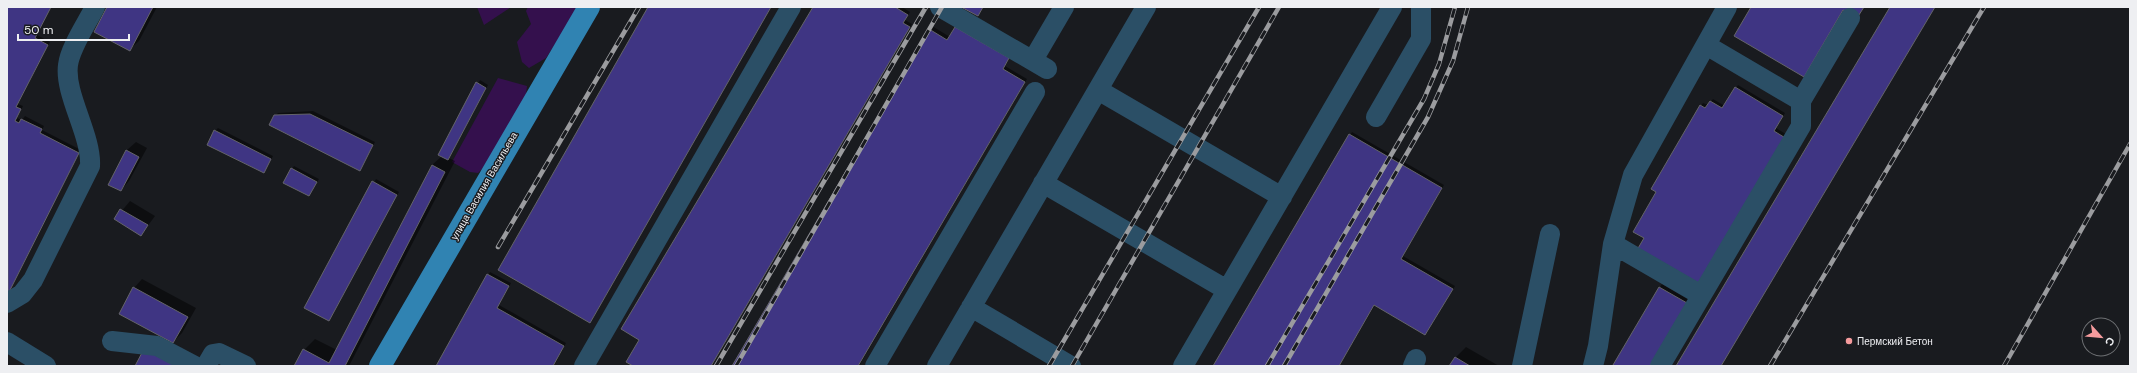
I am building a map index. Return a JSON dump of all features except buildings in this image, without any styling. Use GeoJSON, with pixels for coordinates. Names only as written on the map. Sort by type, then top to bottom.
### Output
{"type":"FeatureCollection","features":[{"type":"Feature","properties":{"kind":"main road","name":"улица Василия Васильева"},"geometry":{"type":"LineString","coordinates":[[380,366],[589,7]]}},
{"type":"Feature","properties":{"kind":"lane"},"geometry":{"type":"LineString","coordinates":[[7,303],[22,294],[33,280],[90,166],[89,150],[67,71],[70,56],[95,7]]}},
{"type":"Feature","properties":{"kind":"lane"},"geometry":{"type":"LineString","coordinates":[[584,366],[791,7]]}},
{"type":"Feature","properties":{"kind":"lane"},"geometry":{"type":"LineString","coordinates":[[940,7],[1040,65],[1064,7]]}},
{"type":"Feature","properties":{"kind":"lane"},"geometry":{"type":"LineString","coordinates":[[937,366],[1146,7]]}},
{"type":"Feature","properties":{"kind":"lane"},"geometry":{"type":"LineString","coordinates":[[1183,366],[1392,7]]}},
{"type":"Feature","properties":{"kind":"lane"},"geometry":{"type":"LineString","coordinates":[[1376,117],[1421,39],[1421,7]]}},
{"type":"Feature","properties":{"kind":"lane"},"geometry":{"type":"LineString","coordinates":[[1592,366],[1598,346],[1613,244],[1633,175],[1727,7]]}},
{"type":"Feature","properties":{"kind":"lane"},"geometry":{"type":"LineString","coordinates":[[1660,366],[1801,126],[1801,101],[1850,18]]}},
{"type":"Feature","properties":{"kind":"lane"},"geometry":{"type":"LineString","coordinates":[[1706,45],[1801,101]]}},
{"type":"Feature","properties":{"kind":"lane"},"geometry":{"type":"LineString","coordinates":[[1098,90],[1282,197]]}},
{"type":"Feature","properties":{"kind":"lane"},"geometry":{"type":"LineString","coordinates":[[875,366],[1035,92]]}},
{"type":"Feature","properties":{"kind":"lane"},"geometry":{"type":"LineString","coordinates":[[1043,183],[1227,290]]}},
{"type":"Feature","properties":{"kind":"lane"},"geometry":{"type":"LineString","coordinates":[[1522,366],[1550,234]]}},
{"type":"Feature","properties":{"kind":"lane"},"geometry":{"type":"LineString","coordinates":[[1613,244],[1701,296]]}},
{"type":"Feature","properties":{"kind":"lane"},"geometry":{"type":"LineString","coordinates":[[971,308],[1071,366]]}},
{"type":"Feature","properties":{"kind":"lane"},"geometry":{"type":"LineString","coordinates":[[112,341],[157,346],[195,366]]}},
{"type":"Feature","properties":{"kind":"lane"},"geometry":{"type":"LineString","coordinates":[[7,342],[46,366]]}},
{"type":"Feature","properties":{"kind":"lane"},"geometry":{"type":"LineString","coordinates":[[206,366],[214,354],[219,353],[246,366]]}},
{"type":"Feature","properties":{"kind":"shaded area"},"geometry":{"type":"Polygon","coordinates":[[[477,7],[511,7],[484,25],[477,7]]]}},
{"type":"Feature","properties":{"kind":"shaded area"},"geometry":{"type":"Polygon","coordinates":[[[528,7],[577,7],[572,18],[546,58],[529,68],[522,62],[517,42],[531,24],[526,11],[528,7]]]}},
{"type":"Feature","properties":{"kind":"shaded area"},"geometry":{"type":"Polygon","coordinates":[[[498,78],[527,86],[526,95],[484,167],[478,173],[470,172],[452,162],[498,78]]]}},
{"type":"Feature","properties":{"kind":"railway"},"geometry":{"type":"LineString","coordinates":[[498,247],[639,7]]}},
{"type":"Feature","properties":{"kind":"railway"},"geometry":{"type":"LineString","coordinates":[[716,366],[926,7]]}},
{"type":"Feature","properties":{"kind":"railway"},"geometry":{"type":"LineString","coordinates":[[736,366],[942,7]]}},
{"type":"Feature","properties":{"kind":"railway"},"geometry":{"type":"LineString","coordinates":[[1049,366],[1259,7]]}},
{"type":"Feature","properties":{"kind":"railway"},"geometry":{"type":"LineString","coordinates":[[1072,366],[1279,7]]}},
{"type":"Feature","properties":{"kind":"railway"},"geometry":{"type":"LineString","coordinates":[[1267,366],[1424,99],[1439,64],[1455,7]]}},
{"type":"Feature","properties":{"kind":"railway"},"geometry":{"type":"LineString","coordinates":[[1284,366],[1428,117],[1453,61],[1468,7]]}},
{"type":"Feature","properties":{"kind":"railway"},"geometry":{"type":"LineString","coordinates":[[1770,366],[1984,7]]}},
{"type":"Feature","properties":{"kind":"railway"},"geometry":{"type":"LineString","coordinates":[[2004,366],[2130,144]]}},
{"type":"Feature","properties":{"kind":"place","name":"Пермский Бетон"},"geometry":{"type":"Point","coordinates":[1849,341]}}]}
